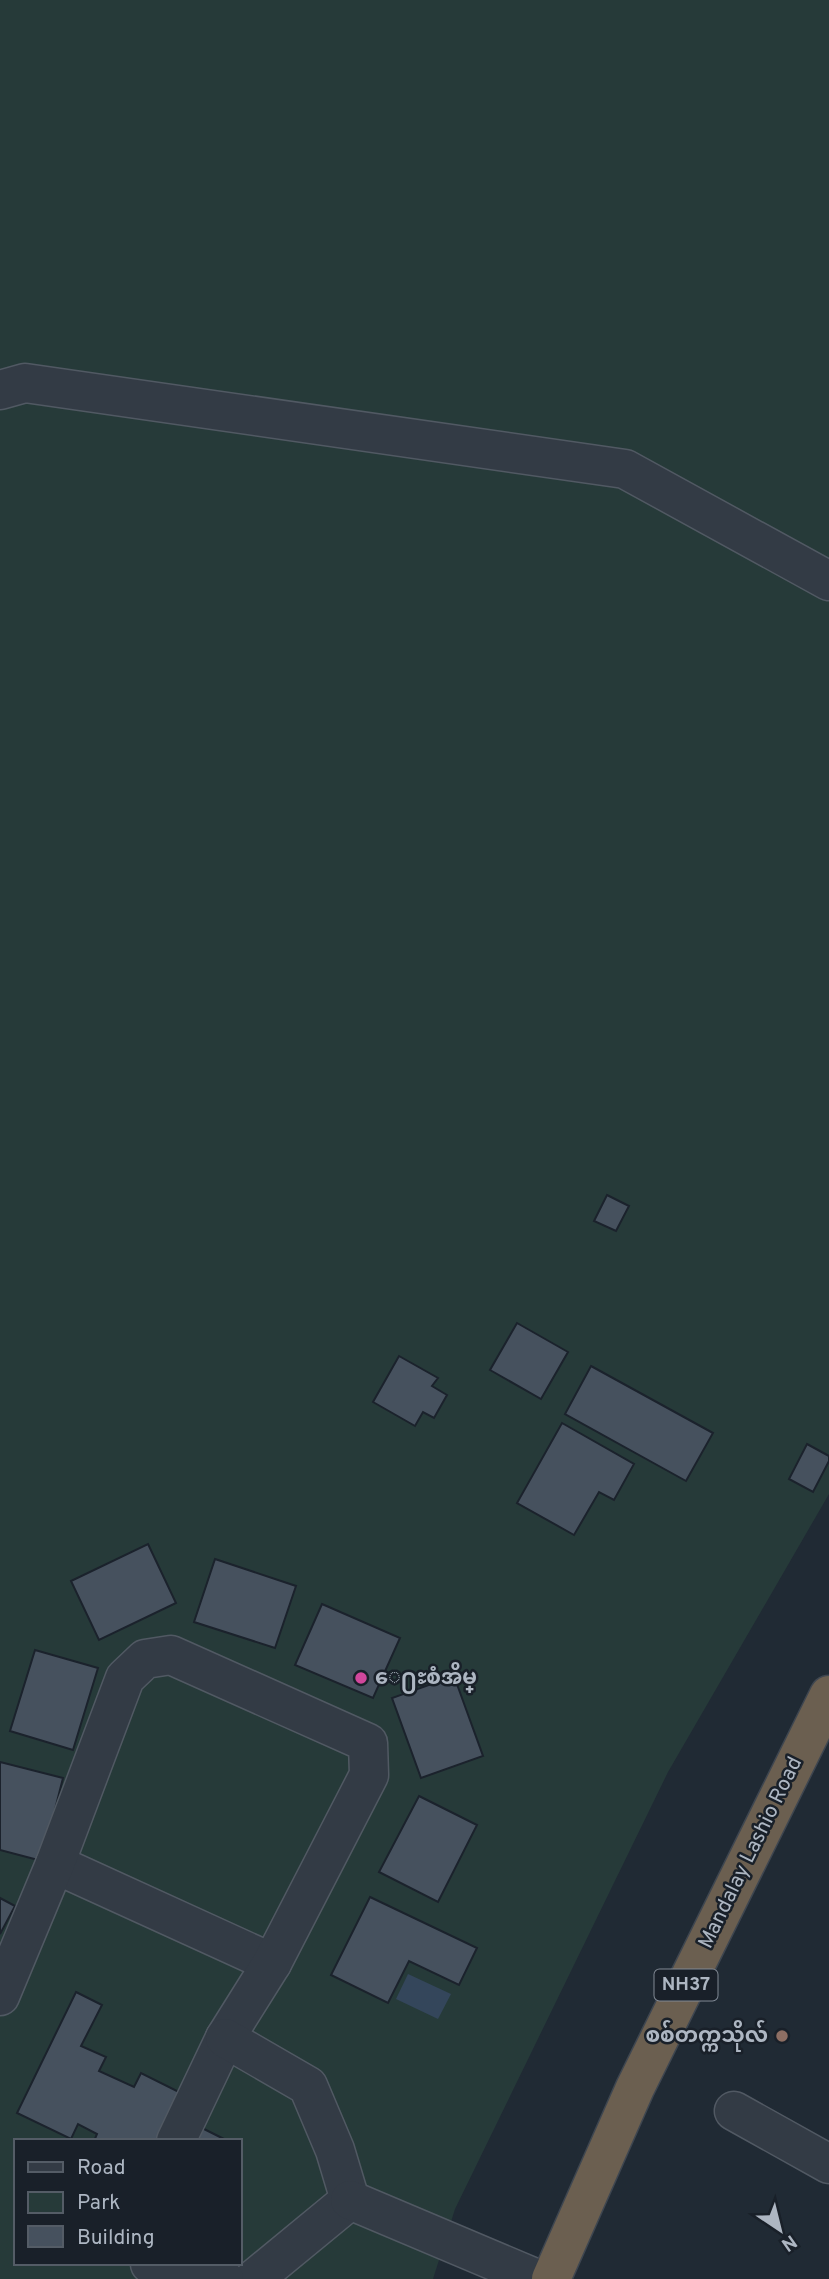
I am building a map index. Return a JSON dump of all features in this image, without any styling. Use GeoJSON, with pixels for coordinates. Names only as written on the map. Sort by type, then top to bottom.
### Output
{"type":"FeatureCollection","features":[{"type":"Feature","properties":{"kind":"highway","name":"Mandalay Lashio Road"},"geometry":{"type":"LineString","coordinates":[[551,2279],[635,2088],[829,1695]]}},
{"type":"Feature","properties":{"kind":"street"},"geometry":{"type":"LineString","coordinates":[[0,390],[25,383],[625,469],[829,581]]}},
{"type":"Feature","properties":{"kind":"street"},"geometry":{"type":"LineString","coordinates":[[0,1996],[55,1864],[125,1678],[145,1659],[172,1656],[368,1743],[369,1775],[272,1963],[225,2038],[177,2139]]}},
{"type":"Feature","properties":{"kind":"street"},"geometry":{"type":"LineString","coordinates":[[55,1864],[272,1963]]}},
{"type":"Feature","properties":{"kind":"street"},"geometry":{"type":"LineString","coordinates":[[225,2038],[308,2086],[335,2150],[351,2200],[537,2279]]}},
{"type":"Feature","properties":{"kind":"street"},"geometry":{"type":"LineString","coordinates":[[734,2111],[829,2164]]}},
{"type":"Feature","properties":{"kind":"street"},"geometry":{"type":"LineString","coordinates":[[254,2279],[351,2200]]}},
{"type":"Feature","properties":{"kind":"street"},"geometry":{"type":"LineString","coordinates":[[147,2269],[224,2279]]}},
{"type":"Feature","properties":{"kind":"green space"},"geometry":{"type":"Polygon","coordinates":[[[0,0],[829,0],[829,1494],[668,1772],[455,2209],[433,2279],[0,2279],[0,0]]]}},
{"type":"Feature","properties":{"kind":"water"},"geometry":{"type":"Polygon","coordinates":[[[408,1974],[451,1994],[438,2019],[396,1999],[408,1974]]]}},
{"type":"Feature","properties":{"kind":"building"},"geometry":{"type":"Polygon","coordinates":[[[607,1195],[629,1206],[616,1231],[594,1221],[607,1195]]]}},
{"type":"Feature","properties":{"kind":"building"},"geometry":{"type":"Polygon","coordinates":[[[517,1323],[568,1352],[541,1399],[490,1370],[517,1323]]]}},
{"type":"Feature","properties":{"kind":"building"},"geometry":{"type":"Polygon","coordinates":[[[399,1356],[438,1378],[432,1386],[447,1395],[434,1418],[423,1412],[415,1426],[373,1402],[399,1356]]]}},
{"type":"Feature","properties":{"kind":"building"},"geometry":{"type":"Polygon","coordinates":[[[591,1366],[713,1433],[686,1481],[565,1414],[591,1366]]]}},
{"type":"Feature","properties":{"kind":"building"},"geometry":{"type":"Polygon","coordinates":[[[562,1423],[634,1464],[614,1500],[599,1492],[574,1535],[517,1503],[562,1423]]]}},
{"type":"Feature","properties":{"kind":"building"},"geometry":{"type":"Polygon","coordinates":[[[807,1444],[829,1456],[813,1492],[789,1479],[807,1444]]]}},
{"type":"Feature","properties":{"kind":"building"},"geometry":{"type":"Polygon","coordinates":[[[148,1544],[176,1603],[99,1640],[71,1581],[148,1544]]]}},
{"type":"Feature","properties":{"kind":"building"},"geometry":{"type":"Polygon","coordinates":[[[215,1559],[296,1586],[275,1648],[194,1622],[215,1559]]]}},
{"type":"Feature","properties":{"kind":"building"},"geometry":{"type":"Polygon","coordinates":[[[322,1604],[400,1638],[373,1698],[295,1665],[322,1604]]]}},
{"type":"Feature","properties":{"kind":"building"},"geometry":{"type":"Polygon","coordinates":[[[35,1650],[98,1668],[73,1750],[10,1731],[35,1650]]]}},
{"type":"Feature","properties":{"kind":"building"},"geometry":{"type":"Polygon","coordinates":[[[454,1676],[483,1756],[421,1778],[392,1698],[454,1676]]]}},
{"type":"Feature","properties":{"kind":"building"},"geometry":{"type":"Polygon","coordinates":[[[0,1762],[63,1778],[42,1861],[0,1850],[0,1762]]]}},
{"type":"Feature","properties":{"kind":"building"},"geometry":{"type":"Polygon","coordinates":[[[419,1796],[477,1825],[438,1902],[379,1872],[419,1796]]]}},
{"type":"Feature","properties":{"kind":"building"},"geometry":{"type":"Polygon","coordinates":[[[370,1897],[477,1948],[459,1985],[409,1961],[388,2003],[331,1975],[370,1897]]]}},
{"type":"Feature","properties":{"kind":"building"},"geometry":{"type":"Polygon","coordinates":[[[0,1898],[15,1906],[0,1934],[0,1898]]]}},
{"type":"Feature","properties":{"kind":"building"},"geometry":{"type":"Polygon","coordinates":[[[76,1992],[102,2005],[81,2046],[106,2057],[99,2071],[134,2087],[141,2073],[185,2095],[164,2139],[95,2139],[97,2134],[78,2124],[71,2139],[17,2113],[76,1992]]]}},
{"type":"Feature","properties":{"kind":"building"},"geometry":{"type":"Polygon","coordinates":[[[192,2123],[224,2139],[185,2139],[192,2123]]]}},
{"type":"Feature","properties":{"kind":"place","name":"ေ႐ႊစံအိမ္"},"geometry":{"type":"Point","coordinates":[361,1678]}},
{"type":"Feature","properties":{"kind":"place","name":"စစ်‌တက္ကသိုလ်"},"geometry":{"type":"Point","coordinates":[782,2036]}}]}
